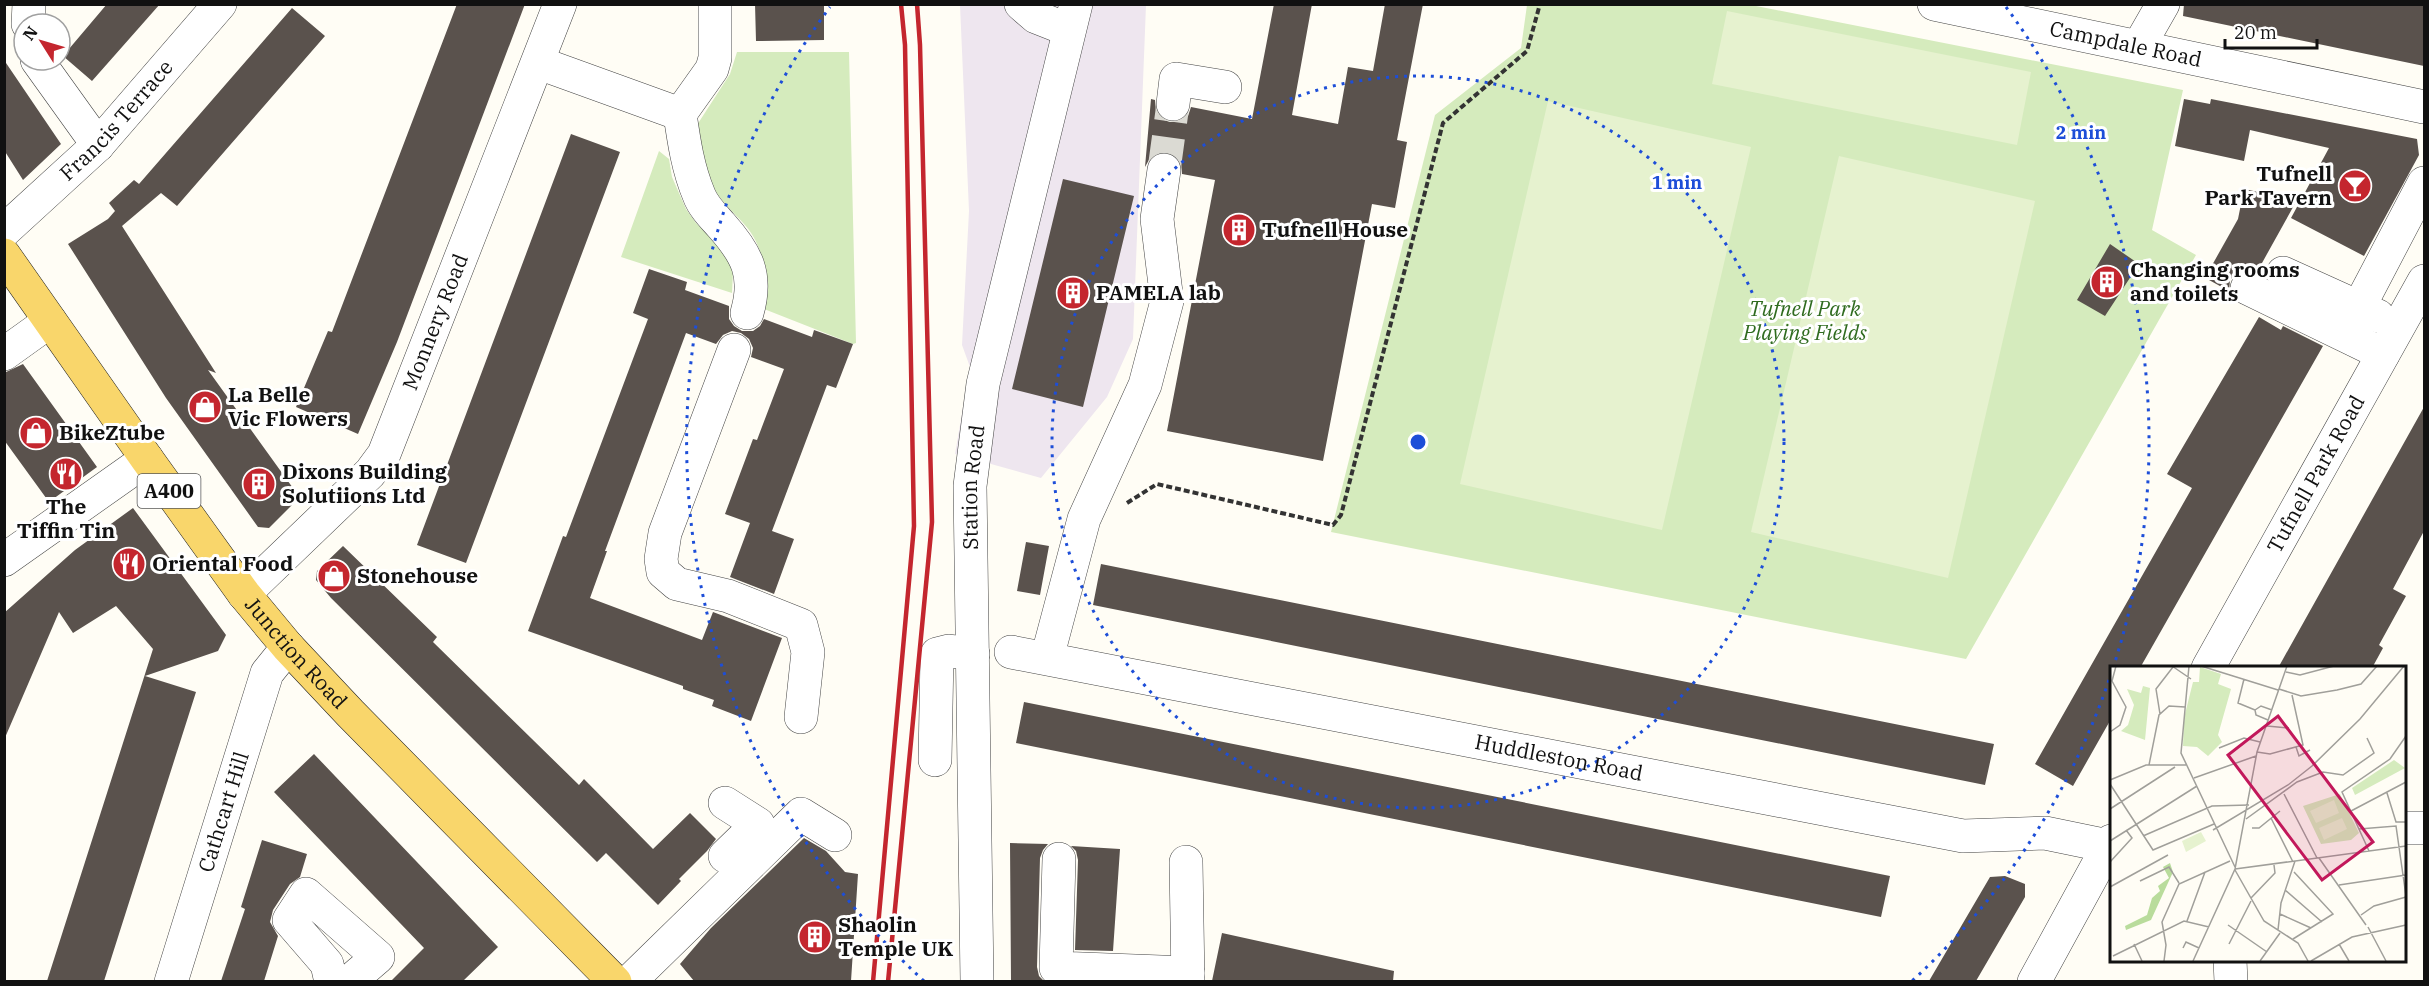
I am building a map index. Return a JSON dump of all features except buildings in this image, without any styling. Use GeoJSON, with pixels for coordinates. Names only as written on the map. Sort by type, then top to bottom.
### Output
{"type":"FeatureCollection","features":[{"type":"Feature","properties":{"kind":"main road","name":"Junction Road"},"geometry":{"type":"LineString","coordinates":[[4,255],[244,594],[288,646],[350,713],[617,978]]}},
{"type":"Feature","properties":{"kind":"street","name":"Francis Terrace"},"geometry":{"type":"LineString","coordinates":[[4,231],[98,145],[220,4]]}},
{"type":"Feature","properties":{"kind":"street","name":"Monnery Road"},"geometry":{"type":"LineString","coordinates":[[244,594],[370,473],[384,454],[539,63],[560,4]]}},
{"type":"Feature","properties":{"kind":"street"},"geometry":{"type":"LineString","coordinates":[[715,4],[715,58],[712,69],[680,114],[686,156],[700,198],[744,253],[750,269],[753,293],[747,313]]}},
{"type":"Feature","properties":{"kind":"street"},"geometry":{"type":"LineString","coordinates":[[1021,4],[1036,17],[1072,17]]}},
{"type":"Feature","properties":{"kind":"street","name":"Campdale Road"},"geometry":{"type":"LineString","coordinates":[[1934,4],[2424,107]]}},
{"type":"Feature","properties":{"kind":"street"},"geometry":{"type":"LineString","coordinates":[[2139,46],[2163,4]]}},
{"type":"Feature","properties":{"kind":"street","name":"Station Road"},"geometry":{"type":"LineString","coordinates":[[977,981],[970,486],[978,411],[1072,17]]}},
{"type":"Feature","properties":{"kind":"street"},"geometry":{"type":"LineString","coordinates":[[539,63],[680,114]]}},
{"type":"Feature","properties":{"kind":"street"},"geometry":{"type":"LineString","coordinates":[[46,72],[98,145]]}},
{"type":"Feature","properties":{"kind":"street"},"geometry":{"type":"LineString","coordinates":[[1173,104],[1176,79],[1225,87]]}},
{"type":"Feature","properties":{"kind":"street"},"geometry":{"type":"LineString","coordinates":[[1047,658],[1084,519],[1145,385],[1167,302],[1157,219],[1164,170]]}},
{"type":"Feature","properties":{"kind":"street"},"geometry":{"type":"LineString","coordinates":[[2359,307],[2420,204]]}},
{"type":"Feature","properties":{"kind":"street"},"geometry":{"type":"LineString","coordinates":[[2283,273],[2359,307],[2391,340]]}},
{"type":"Feature","properties":{"kind":"street","name":"Tufnell Park Road"},"geometry":{"type":"LineString","coordinates":[[2209,666],[2424,281]]}},
{"type":"Feature","properties":{"kind":"street"},"geometry":{"type":"LineString","coordinates":[[2247,288],[2391,340]]}},
{"type":"Feature","properties":{"kind":"street"},"geometry":{"type":"LineString","coordinates":[[4,354],[50,321]]}},
{"type":"Feature","properties":{"kind":"street"},"geometry":{"type":"LineString","coordinates":[[734,350],[666,533],[661,559],[663,572],[677,584],[729,596],[801,625],[808,652],[801,717]]}},
{"type":"Feature","properties":{"kind":"street"},"geometry":{"type":"LineString","coordinates":[[4,560],[147,459]]}},
{"type":"Feature","properties":{"kind":"street","name":"Cathcart Hill"},"geometry":{"type":"LineString","coordinates":[[171,981],[267,673],[288,646]]}},
{"type":"Feature","properties":{"kind":"street"},"geometry":{"type":"LineString","coordinates":[[935,760],[937,654],[949,651],[973,654]]}},
{"type":"Feature","properties":{"kind":"street","name":"Huddleston Road"},"geometry":{"type":"LineString","coordinates":[[1011,652],[1963,836],[2045,833],[2110,844]]}},
{"type":"Feature","properties":{"kind":"street"},"geometry":{"type":"LineString","coordinates":[[617,978],[758,824],[725,803]]}},
{"type":"Feature","properties":{"kind":"street"},"geometry":{"type":"LineString","coordinates":[[617,978],[801,814],[835,835]]}},
{"type":"Feature","properties":{"kind":"street"},"geometry":{"type":"LineString","coordinates":[[2405,828],[2424,828]]}},
{"type":"Feature","properties":{"kind":"street"},"geometry":{"type":"LineString","coordinates":[[2034,981],[2110,844]]}},
{"type":"Feature","properties":{"kind":"street"},"geometry":{"type":"LineString","coordinates":[[1059,859],[1056,975],[1188,977],[1186,862]]}},
{"type":"Feature","properties":{"kind":"street"},"geometry":{"type":"LineString","coordinates":[[331,981],[327,964],[289,920],[306,894],[378,957],[349,981]]}},
{"type":"Feature","properties":{"kind":"street"},"geometry":{"type":"LineString","coordinates":[[2230,962],[2231,981]]}},
{"type":"Feature","properties":{"kind":"path"},"geometry":{"type":"LineString","coordinates":[[1121,507],[1157,484],[1333,525],[1341,515],[1443,123],[1527,51],[1540,4]]}},
{"type":"Feature","properties":{"kind":"shaded area"},"geometry":{"type":"Polygon","coordinates":[[[960,5],[1146,5],[1133,339],[1107,397],[1041,478],[955,454],[970,367],[962,345],[969,211],[960,5]]]}},
{"type":"Feature","properties":{"kind":"green space","name":"Tufnell Park Playing Fields"},"geometry":{"type":"Polygon","coordinates":[[[1527,5],[1751,5],[2183,90],[2152,230],[2196,255],[1966,659],[1331,532],[1435,115],[1521,48],[1527,5]]]}},
{"type":"Feature","properties":{"kind":"green space"},"geometry":{"type":"Polygon","coordinates":[[[1727,11],[2031,72],[2017,145],[1712,84],[1727,11]]]}},
{"type":"Feature","properties":{"kind":"green space"},"geometry":{"type":"Polygon","coordinates":[[[737,52],[849,52],[856,343],[853,344],[764,309],[764,267],[757,244],[749,230],[721,199],[711,183],[697,125],[730,74],[737,52]]]}},
{"type":"Feature","properties":{"kind":"green space"},"geometry":{"type":"Polygon","coordinates":[[[1548,101],[1751,147],[1662,530],[1460,484],[1548,101]]]}},
{"type":"Feature","properties":{"kind":"green space"},"geometry":{"type":"Polygon","coordinates":[[[659,151],[669,159],[672,177],[686,209],[696,223],[721,246],[733,271],[732,293],[621,257],[659,151]]]}},
{"type":"Feature","properties":{"kind":"green space"},"geometry":{"type":"Polygon","coordinates":[[[1839,156],[2035,201],[1948,578],[1751,532],[1839,156]]]}},
{"type":"Feature","properties":{"kind":"tunnel"},"geometry":{"type":"LineString","coordinates":[[1164,170],[1173,104]]}},
{"type":"Feature","properties":{"kind":"railway"},"geometry":{"type":"LineString","coordinates":[[873,982],[914,526],[905,45],[901,4]]}},
{"type":"Feature","properties":{"kind":"railway"},"geometry":{"type":"LineString","coordinates":[[888,982],[932,522],[920,45],[917,4]]}},
{"type":"Feature","properties":{"kind":"place","name":"Tufnell Park Tavern"},"geometry":{"type":"Point","coordinates":[2355,186]}},
{"type":"Feature","properties":{"kind":"place","name":"Tufnell House"},"geometry":{"type":"Point","coordinates":[1239,230]}},
{"type":"Feature","properties":{"kind":"place","name":"Changing rooms and toilets"},"geometry":{"type":"Point","coordinates":[2107,282]}},
{"type":"Feature","properties":{"kind":"place","name":"PAMELA lab"},"geometry":{"type":"Point","coordinates":[1073,293]}},
{"type":"Feature","properties":{"kind":"place","name":"La Belle Vic Flowers"},"geometry":{"type":"Point","coordinates":[205,407]}},
{"type":"Feature","properties":{"kind":"place","name":"BikeZtube"},"geometry":{"type":"Point","coordinates":[36,433]}},
{"type":"Feature","properties":{"kind":"place","name":"The Tiffin Tin"},"geometry":{"type":"Point","coordinates":[66,474]}},
{"type":"Feature","properties":{"kind":"place","name":"Dixons Building Solutiions Ltd"},"geometry":{"type":"Point","coordinates":[259,484]}},
{"type":"Feature","properties":{"kind":"place","name":"Oriental Food"},"geometry":{"type":"Point","coordinates":[129,564]}},
{"type":"Feature","properties":{"kind":"place","name":"Stonehouse"},"geometry":{"type":"Point","coordinates":[334,576]}},
{"type":"Feature","properties":{"kind":"place","name":"Shaolin Temple UK"},"geometry":{"type":"Point","coordinates":[815,937]}}]}
